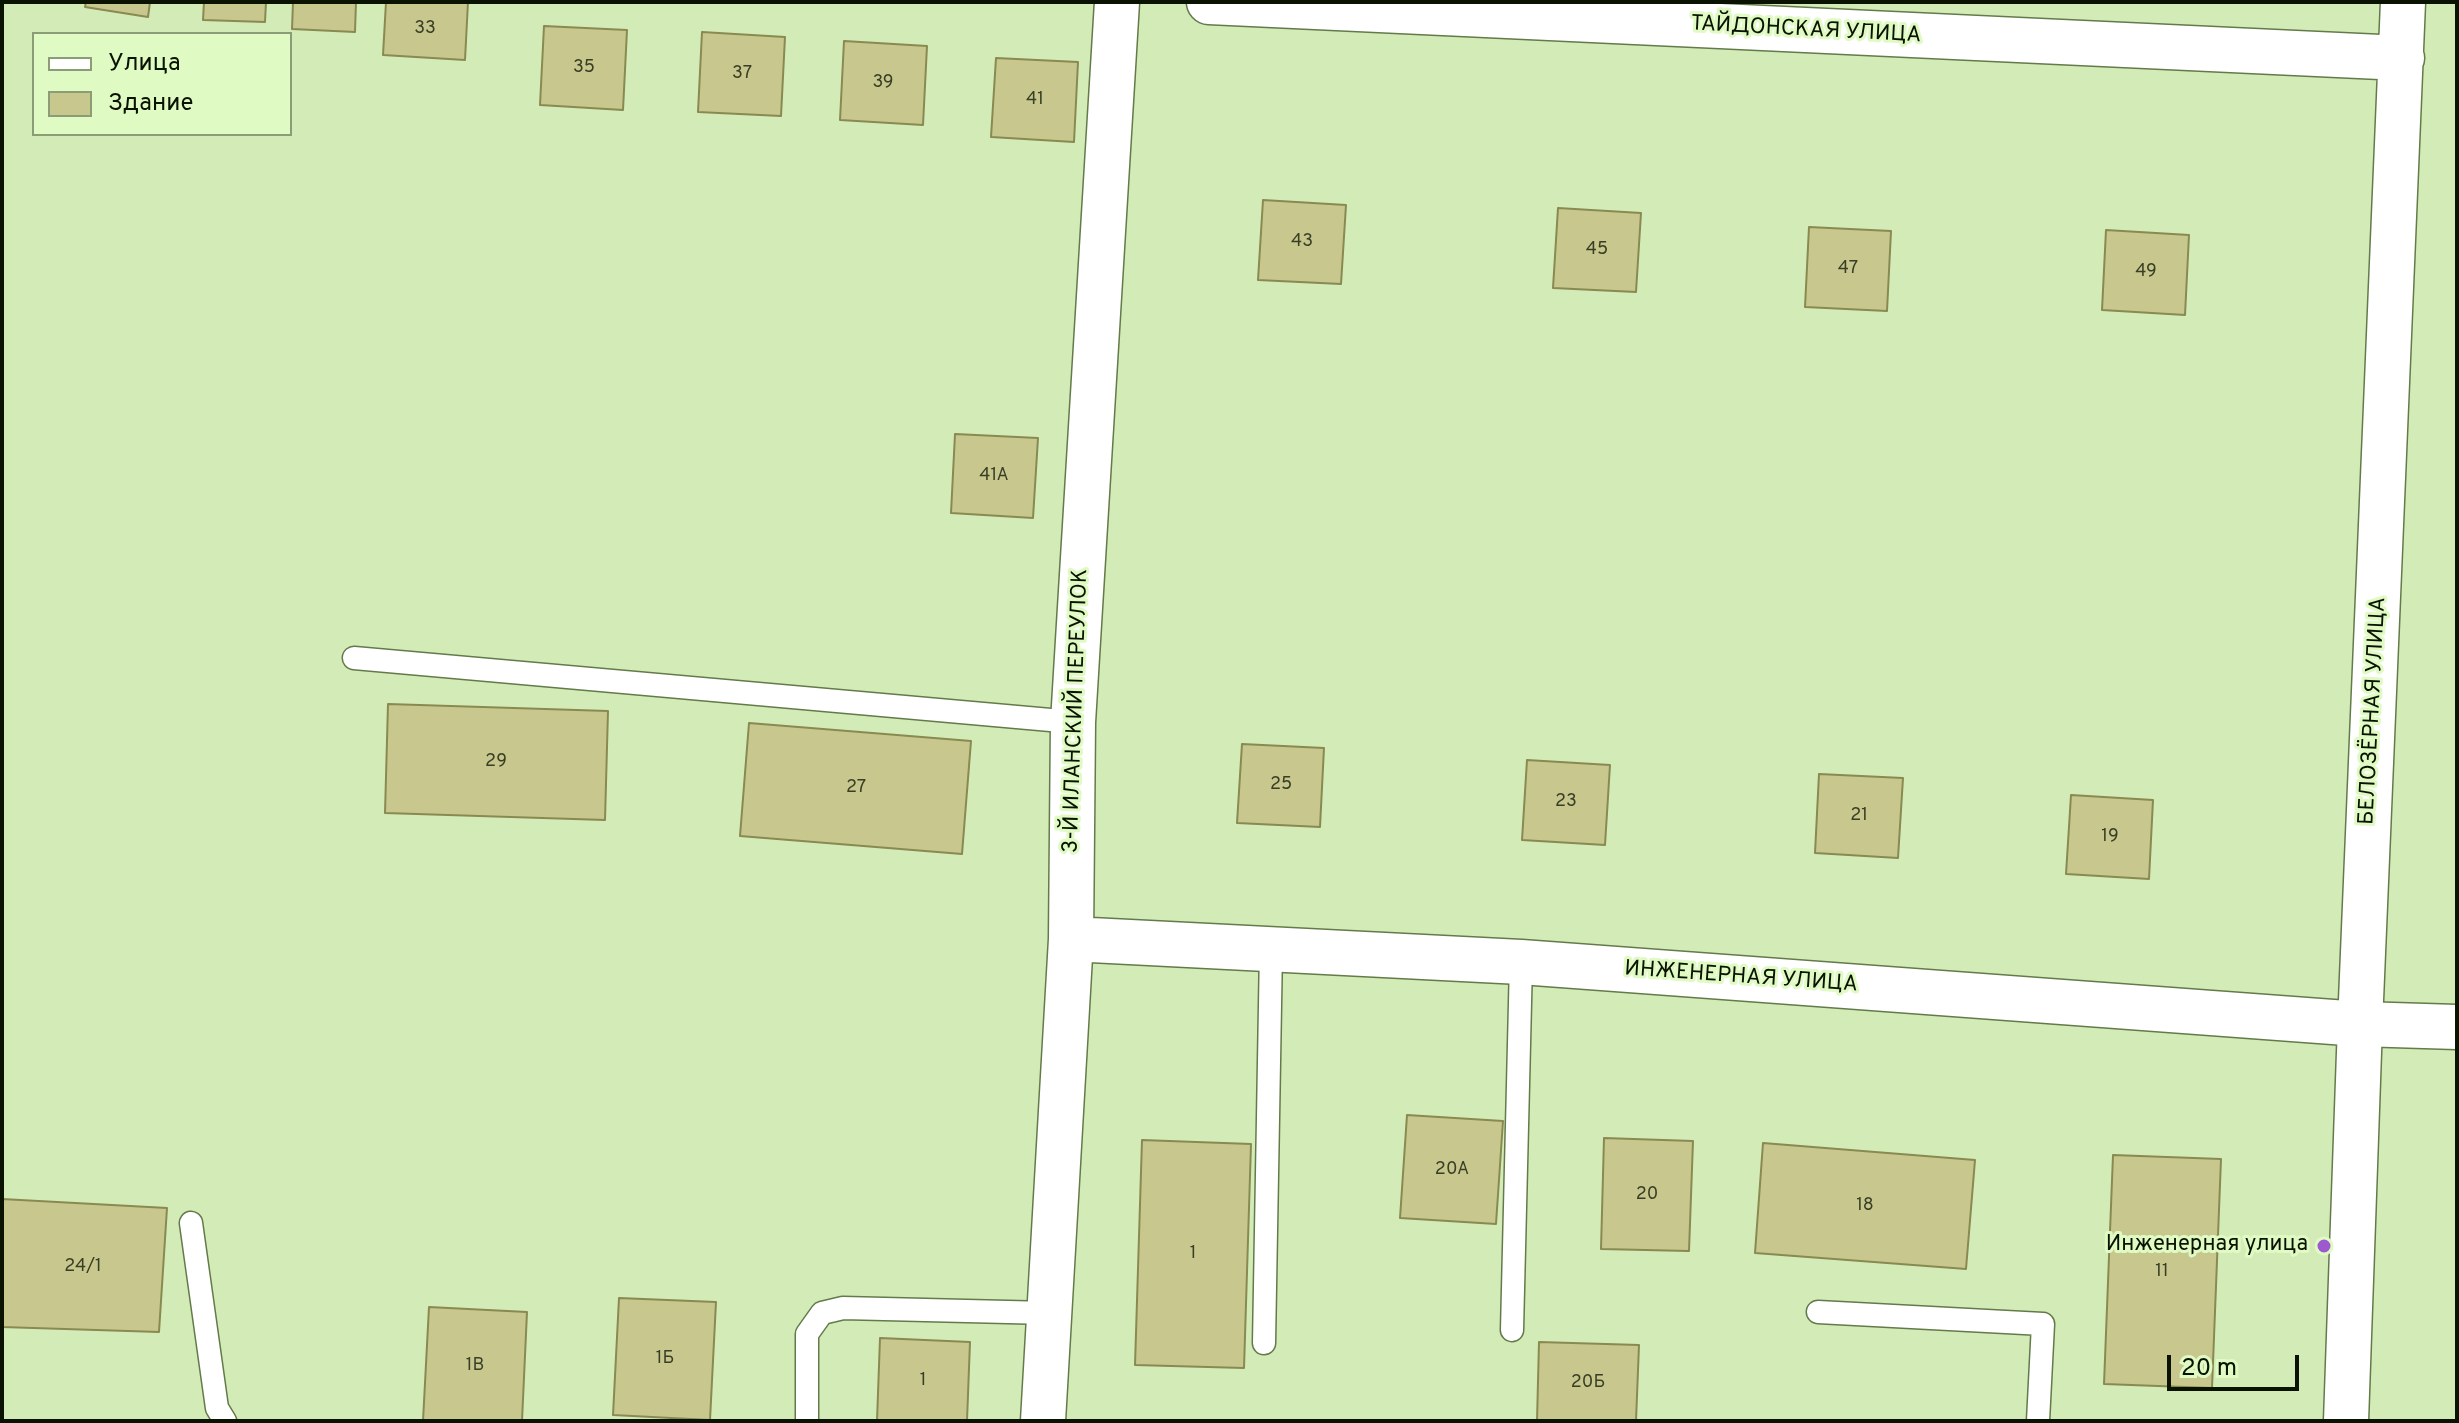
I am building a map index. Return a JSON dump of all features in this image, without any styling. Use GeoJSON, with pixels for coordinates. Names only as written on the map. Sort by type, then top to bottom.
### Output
{"type":"FeatureCollection","features":[{"type":"Feature","properties":{"kind":"street","name":"3-Й ИЛАНСКИЙ ПЕРЕУЛОК"},"geometry":{"type":"LineString","coordinates":[[1043,1421],[1071,939],[1073,722],[1117,2]]}},
{"type":"Feature","properties":{"kind":"street","name":"ТАЙДОНСКАЯ УЛИЦА"},"geometry":{"type":"LineString","coordinates":[[1209,2],[2402,58]]}},
{"type":"Feature","properties":{"kind":"street","name":"БЕЛОЗЁРНАЯ УЛИЦА"},"geometry":{"type":"LineString","coordinates":[[2346,1421],[2403,2]]}},
{"type":"Feature","properties":{"kind":"street","name":"ИНЖЕНЕРНАЯ УЛИЦА"},"geometry":{"type":"LineString","coordinates":[[1071,939],[1521,962],[2360,1024],[2457,1027]]}},
{"type":"Feature","properties":{"kind":"lane"},"geometry":{"type":"LineString","coordinates":[[354,658],[1073,722]]}},
{"type":"Feature","properties":{"kind":"lane"},"geometry":{"type":"LineString","coordinates":[[1264,1343],[1271,949]]}},
{"type":"Feature","properties":{"kind":"lane"},"geometry":{"type":"LineString","coordinates":[[1512,1330],[1521,962]]}},
{"type":"Feature","properties":{"kind":"lane"},"geometry":{"type":"LineString","coordinates":[[191,1223],[217,1408],[225,1421]]}},
{"type":"Feature","properties":{"kind":"lane"},"geometry":{"type":"LineString","coordinates":[[807,1421],[807,1334],[822,1313],[843,1308],[1049,1313]]}},
{"type":"Feature","properties":{"kind":"lane"},"geometry":{"type":"LineString","coordinates":[[1818,1312],[2043,1324],[2038,1421]]}},
{"type":"Feature","properties":{"kind":"building"},"geometry":{"type":"Polygon","coordinates":[[[86,2],[150,2],[148,17],[85,7],[86,2]]]}},
{"type":"Feature","properties":{"kind":"building"},"geometry":{"type":"Polygon","coordinates":[[[204,2],[266,2],[265,22],[203,20],[204,2]]]}},
{"type":"Feature","properties":{"kind":"building"},"geometry":{"type":"Polygon","coordinates":[[[293,2],[356,2],[355,32],[292,29],[293,2]]]}},
{"type":"Feature","properties":{"kind":"building"},"geometry":{"type":"Polygon","coordinates":[[[386,2],[468,2],[465,60],[383,55],[386,2]]]}},
{"type":"Feature","properties":{"kind":"building"},"geometry":{"type":"Polygon","coordinates":[[[544,26],[627,30],[623,110],[540,105],[544,26]]]}},
{"type":"Feature","properties":{"kind":"building"},"geometry":{"type":"Polygon","coordinates":[[[702,32],[785,37],[781,116],[698,112],[702,32]]]}},
{"type":"Feature","properties":{"kind":"building"},"geometry":{"type":"Polygon","coordinates":[[[844,41],[927,46],[923,125],[840,120],[844,41]]]}},
{"type":"Feature","properties":{"kind":"building"},"geometry":{"type":"Polygon","coordinates":[[[996,58],[1078,62],[1074,142],[991,137],[996,58]]]}},
{"type":"Feature","properties":{"kind":"building"},"geometry":{"type":"Polygon","coordinates":[[[1263,200],[1346,205],[1341,284],[1258,280],[1263,200]]]}},
{"type":"Feature","properties":{"kind":"building"},"geometry":{"type":"Polygon","coordinates":[[[1558,208],[1641,213],[1636,292],[1553,288],[1558,208]]]}},
{"type":"Feature","properties":{"kind":"building"},"geometry":{"type":"Polygon","coordinates":[[[1809,227],[1891,231],[1887,311],[1805,307],[1809,227]]]}},
{"type":"Feature","properties":{"kind":"building"},"geometry":{"type":"Polygon","coordinates":[[[2106,230],[2189,235],[2185,315],[2102,310],[2106,230]]]}},
{"type":"Feature","properties":{"kind":"building"},"geometry":{"type":"Polygon","coordinates":[[[955,434],[1038,438],[1033,518],[951,513],[955,434]]]}},
{"type":"Feature","properties":{"kind":"building"},"geometry":{"type":"Polygon","coordinates":[[[388,704],[608,711],[605,820],[385,813],[388,704]]]}},
{"type":"Feature","properties":{"kind":"building"},"geometry":{"type":"Polygon","coordinates":[[[749,723],[971,741],[962,854],[740,836],[749,723]]]}},
{"type":"Feature","properties":{"kind":"building"},"geometry":{"type":"Polygon","coordinates":[[[1242,744],[1324,748],[1320,827],[1237,823],[1242,744]]]}},
{"type":"Feature","properties":{"kind":"building"},"geometry":{"type":"Polygon","coordinates":[[[1527,760],[1610,765],[1605,845],[1522,840],[1527,760]]]}},
{"type":"Feature","properties":{"kind":"building"},"geometry":{"type":"Polygon","coordinates":[[[1819,774],[1903,778],[1898,858],[1815,853],[1819,774]]]}},
{"type":"Feature","properties":{"kind":"building"},"geometry":{"type":"Polygon","coordinates":[[[2071,795],[2153,800],[2149,879],[2066,874],[2071,795]]]}},
{"type":"Feature","properties":{"kind":"building"},"geometry":{"type":"Polygon","coordinates":[[[1407,1115],[1503,1121],[1496,1224],[1400,1218],[1407,1115]]]}},
{"type":"Feature","properties":{"kind":"building"},"geometry":{"type":"Polygon","coordinates":[[[1604,1138],[1693,1141],[1689,1251],[1601,1249],[1604,1138]]]}},
{"type":"Feature","properties":{"kind":"building"},"geometry":{"type":"Polygon","coordinates":[[[1142,1140],[1251,1144],[1244,1368],[1135,1365],[1142,1140]]]}},
{"type":"Feature","properties":{"kind":"building"},"geometry":{"type":"Polygon","coordinates":[[[1763,1143],[1975,1160],[1966,1269],[1755,1253],[1763,1143]]]}},
{"type":"Feature","properties":{"kind":"building"},"geometry":{"type":"Polygon","coordinates":[[[2113,1155],[2221,1159],[2212,1388],[2104,1384],[2113,1155]]]}},
{"type":"Feature","properties":{"kind":"building"},"geometry":{"type":"Polygon","coordinates":[[[2,1199],[167,1208],[159,1332],[2,1327],[2,1199]]]}},
{"type":"Feature","properties":{"kind":"building"},"geometry":{"type":"Polygon","coordinates":[[[619,1298],[716,1302],[710,1420],[613,1415],[619,1298]]]}},
{"type":"Feature","properties":{"kind":"building"},"geometry":{"type":"Polygon","coordinates":[[[429,1307],[527,1312],[522,1421],[423,1421],[429,1307]]]}},
{"type":"Feature","properties":{"kind":"building"},"geometry":{"type":"Polygon","coordinates":[[[880,1338],[970,1342],[967,1421],[877,1421],[880,1338]]]}},
{"type":"Feature","properties":{"kind":"building"},"geometry":{"type":"Polygon","coordinates":[[[1539,1342],[1639,1345],[1636,1421],[1537,1421],[1539,1342]]]}},
{"type":"Feature","properties":{"kind":"place","name":"Инженерная улица"},"geometry":{"type":"Point","coordinates":[2324,1246]}}]}
